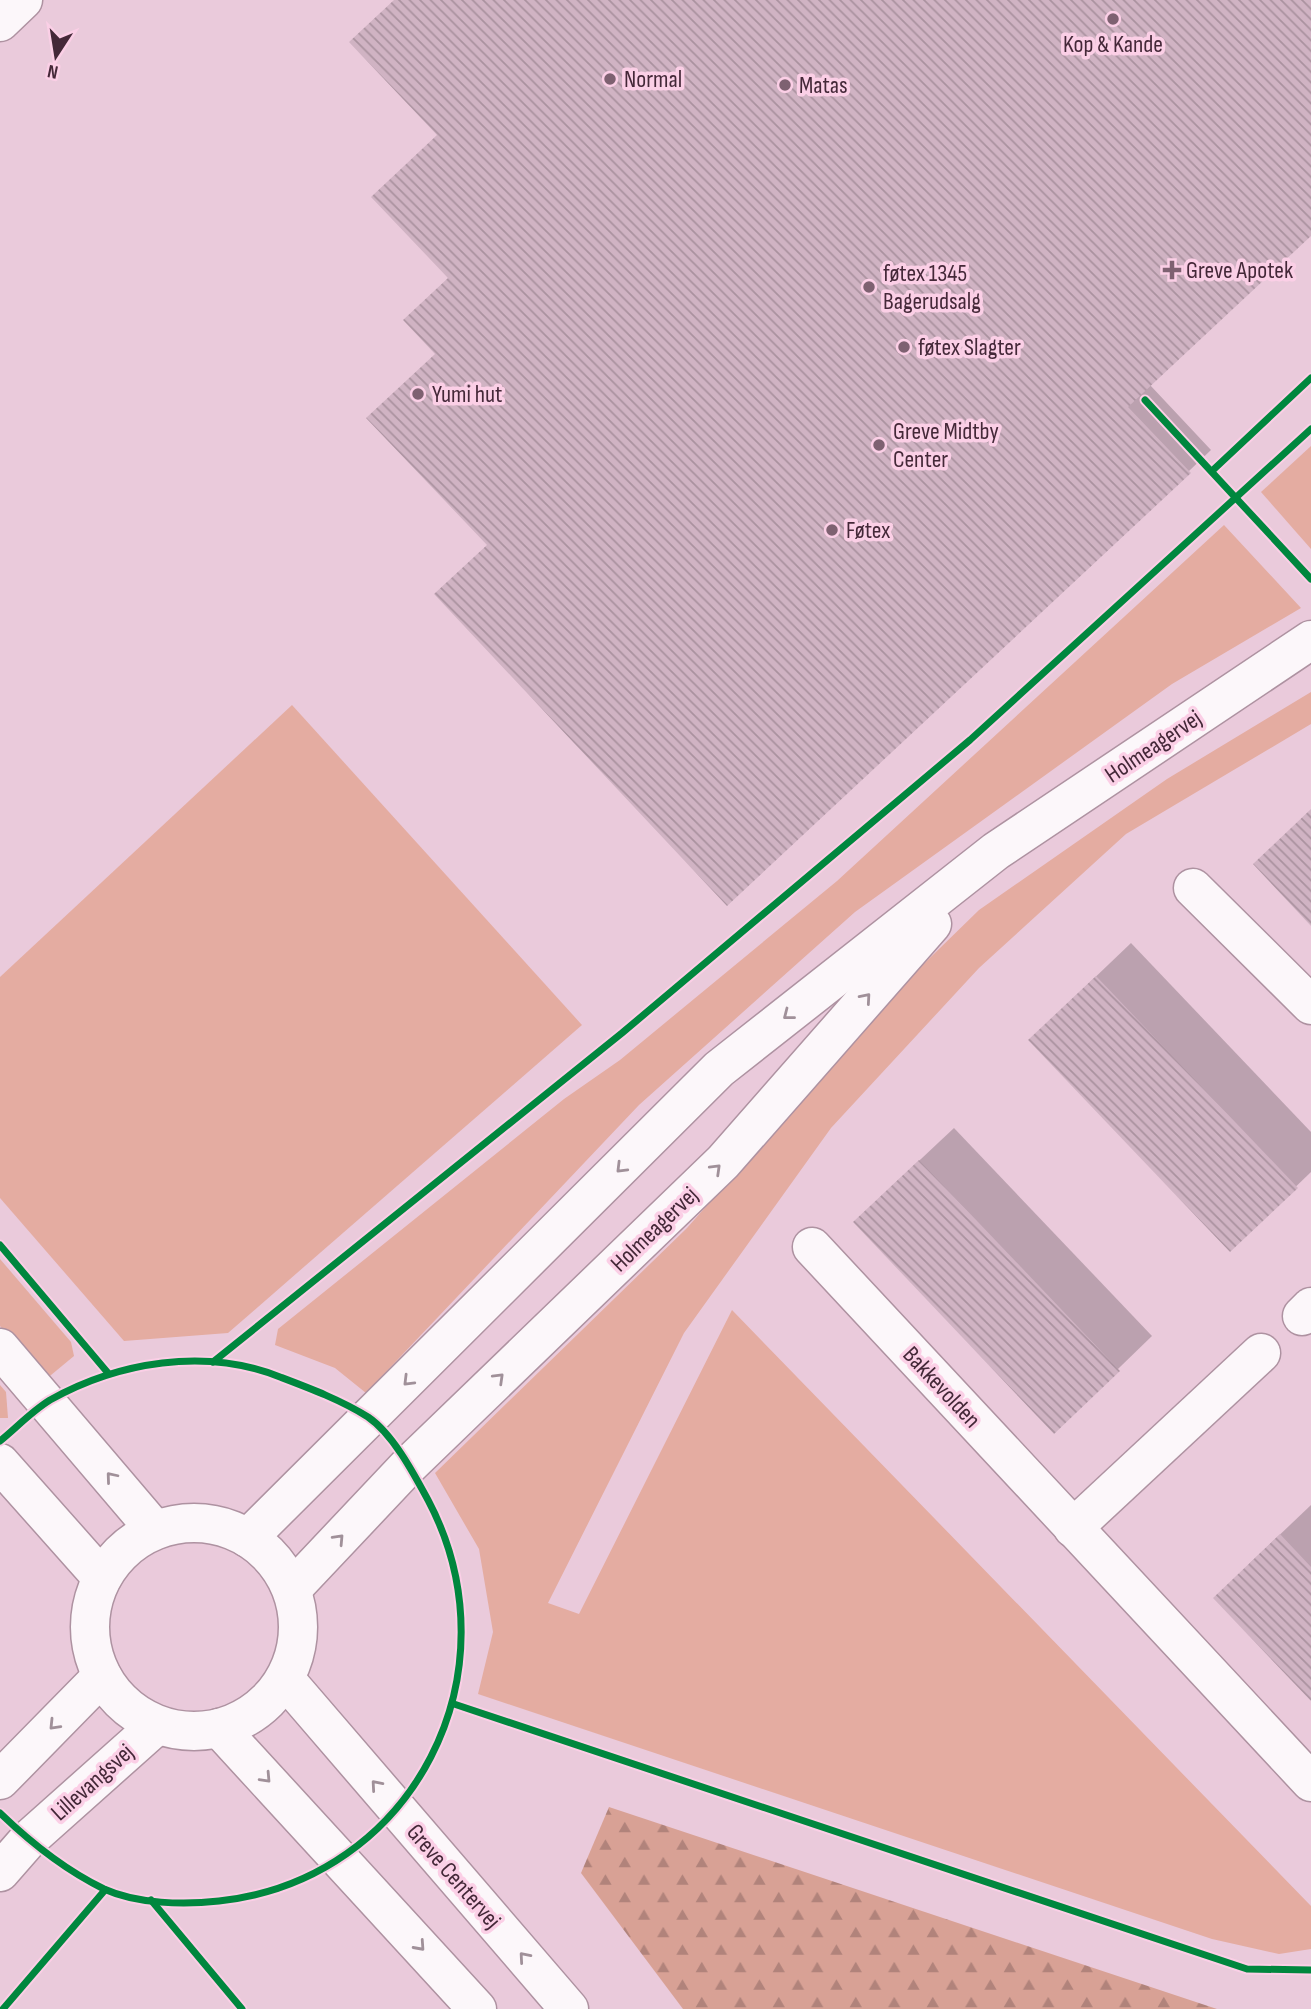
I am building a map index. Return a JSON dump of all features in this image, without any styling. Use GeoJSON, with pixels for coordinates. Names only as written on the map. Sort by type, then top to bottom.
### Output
{"type":"FeatureCollection","features":[{"type":"Feature","properties":{"kind":"street"},"geometry":{"type":"LineString","coordinates":[[0,22],[23,0]]}},
{"type":"Feature","properties":{"kind":"street","name":"Holmeagervej"},"geometry":{"type":"LineString","coordinates":[[248,1538],[719,1069],[996,851],[1311,640]]}},
{"type":"Feature","properties":{"kind":"street","name":"Holmeagervej"},"geometry":{"type":"LineString","coordinates":[[292,1589],[409,1465],[723,1162],[996,851]]}},
{"type":"Feature","properties":{"kind":"street"},"geometry":{"type":"LineString","coordinates":[[1194,888],[1311,1005]]}},
{"type":"Feature","properties":{"kind":"street","name":"Bakkevolden"},"geometry":{"type":"LineString","coordinates":[[812,1247],[1311,1782]]}},
{"type":"Feature","properties":{"kind":"street"},"geometry":{"type":"LineString","coordinates":[[0,1348],[155,1530]]}},
{"type":"Feature","properties":{"kind":"street"},"geometry":{"type":"LineString","coordinates":[[1073,1528],[1261,1353]]}},
{"type":"Feature","properties":{"kind":"street"},"geometry":{"type":"LineString","coordinates":[[0,1463],[102,1578]]}},
{"type":"Feature","properties":{"kind":"street"},"geometry":{"type":"LineString","coordinates":[[197,1524],[218,1526],[248,1538],[275,1559],[292,1589],[299,1619],[296,1650],[285,1679],[268,1701],[245,1718],[219,1728],[188,1731],[157,1725],[125,1705],[102,1676],[91,1644],[91,1610],[102,1578],[124,1549],[155,1530],[197,1524]]}},
{"type":"Feature","properties":{"kind":"street"},"geometry":{"type":"LineString","coordinates":[[0,1780],[102,1676]]}},
{"type":"Feature","properties":{"kind":"street","name":"Greve Centervej"},"geometry":{"type":"LineString","coordinates":[[285,1679],[569,2009]]}},
{"type":"Feature","properties":{"kind":"street","name":"Lillevangsvej"},"geometry":{"type":"LineString","coordinates":[[0,1872],[28,1840],[157,1725]]}},
{"type":"Feature","properties":{"kind":"street"},"geometry":{"type":"LineString","coordinates":[[219,1728],[477,2009]]}},
{"type":"Feature","properties":{"kind":"shaded area"},"geometry":{"type":"Polygon","coordinates":[[[1311,446],[1311,549],[1261,492],[1311,446]]]}},
{"type":"Feature","properties":{"kind":"shaded area"},"geometry":{"type":"Polygon","coordinates":[[[1224,525],[1301,608],[1172,684],[855,912],[639,1105],[366,1393],[335,1368],[275,1345],[278,1329],[564,1099],[620,1060],[837,881],[1224,525]]]}},
{"type":"Feature","properties":{"kind":"shaded area"},"geometry":{"type":"Polygon","coordinates":[[[1311,692],[1311,724],[1126,834],[979,968],[831,1128],[684,1333],[548,1603],[579,1614],[732,1310],[1311,1906],[1311,1949],[1279,1954],[1212,1939],[478,1694],[493,1632],[479,1549],[435,1473],[687,1228],[898,989],[979,910],[1167,779],[1311,692]]]}},
{"type":"Feature","properties":{"kind":"shaded area"},"geometry":{"type":"Polygon","coordinates":[[[292,705],[582,1025],[228,1333],[124,1341],[0,1198],[0,977],[292,705]]]}},
{"type":"Feature","properties":{"kind":"shaded area"},"geometry":{"type":"Polygon","coordinates":[[[0,1259],[71,1342],[74,1356],[45,1380],[0,1326],[0,1259]]]}},
{"type":"Feature","properties":{"kind":"shaded area"},"geometry":{"type":"Polygon","coordinates":[[[0,1385],[6,1392],[8,1418],[0,1418],[0,1385]]]}},
{"type":"Feature","properties":{"kind":"green space"},"geometry":{"type":"Polygon","coordinates":[[[609,1807],[1217,2009],[683,2009],[581,1873],[609,1807]]]}},
{"type":"Feature","properties":{"kind":"building","name":"Greve Midtby Center"},"geometry":{"type":"Polygon","coordinates":[[[394,0],[1311,0],[1311,236],[1128,407],[1191,473],[727,906],[434,594],[487,545],[366,418],[435,354],[403,320],[448,278],[371,197],[437,135],[349,42],[394,0]]]}},
{"type":"Feature","properties":{"kind":"building"},"geometry":{"type":"Polygon","coordinates":[[[1311,809],[1311,926],[1253,864],[1311,809]]]}},
{"type":"Feature","properties":{"kind":"building"},"geometry":{"type":"Polygon","coordinates":[[[1096,976],[1298,1188],[1230,1252],[1028,1040],[1096,976]]]}},
{"type":"Feature","properties":{"kind":"building"},"geometry":{"type":"Polygon","coordinates":[[[919,1160],[1120,1371],[1054,1434],[853,1222],[919,1160]]]}},
{"type":"Feature","properties":{"kind":"building"},"geometry":{"type":"Polygon","coordinates":[[[1280,1534],[1311,1567],[1311,1701],[1213,1598],[1280,1534]]]}},
{"type":"Feature","properties":{"kind":"cycle path"},"geometry":{"type":"LineString","coordinates":[[1212,471],[1311,378]]}},
{"type":"Feature","properties":{"kind":"cycle path"},"geometry":{"type":"LineString","coordinates":[[1145,400],[1311,579]]}},
{"type":"Feature","properties":{"kind":"cycle path"},"geometry":{"type":"LineString","coordinates":[[213,1362],[622,1033],[970,740],[1311,429]]}},
{"type":"Feature","properties":{"kind":"cycle path"},"geometry":{"type":"LineString","coordinates":[[0,1245],[108,1373]]}},
{"type":"Feature","properties":{"kind":"cycle path"},"geometry":{"type":"LineString","coordinates":[[0,1441],[43,1404],[76,1387],[104,1376],[162,1363],[192,1361],[251,1368],[313,1390],[347,1405],[377,1424],[409,1467],[428,1500],[453,1566],[461,1632],[453,1697],[431,1757],[395,1810],[347,1854],[288,1885],[219,1901],[176,1903],[131,1898],[104,1889],[76,1874],[36,1845],[0,1813]]}},
{"type":"Feature","properties":{"kind":"cycle path"},"geometry":{"type":"LineString","coordinates":[[454,1704],[1247,1969],[1311,1970]]}},
{"type":"Feature","properties":{"kind":"cycle path"},"geometry":{"type":"LineString","coordinates":[[3,2009],[105,1890]]}},
{"type":"Feature","properties":{"kind":"cycle path"},"geometry":{"type":"LineString","coordinates":[[151,1900],[242,2009]]}},
{"type":"Feature","properties":{"kind":"place","name":"Kop & Kande"},"geometry":{"type":"Point","coordinates":[1113,19]}},
{"type":"Feature","properties":{"kind":"place","name":"Normal"},"geometry":{"type":"Point","coordinates":[610,79]}},
{"type":"Feature","properties":{"kind":"place","name":"Matas"},"geometry":{"type":"Point","coordinates":[785,85]}},
{"type":"Feature","properties":{"kind":"place","name":"Greve Apotek"},"geometry":{"type":"Point","coordinates":[1172,270]}},
{"type":"Feature","properties":{"kind":"place","name":"føtex 1345 Bagerudsalg"},"geometry":{"type":"Point","coordinates":[869,287]}},
{"type":"Feature","properties":{"kind":"place","name":"føtex Slagter"},"geometry":{"type":"Point","coordinates":[904,347]}},
{"type":"Feature","properties":{"kind":"place","name":"Yumi hut"},"geometry":{"type":"Point","coordinates":[418,394]}},
{"type":"Feature","properties":{"kind":"place","name":"Greve Midtby Center"},"geometry":{"type":"Point","coordinates":[879,445]}},
{"type":"Feature","properties":{"kind":"place","name":"Føtex"},"geometry":{"type":"Point","coordinates":[832,530]}}]}
